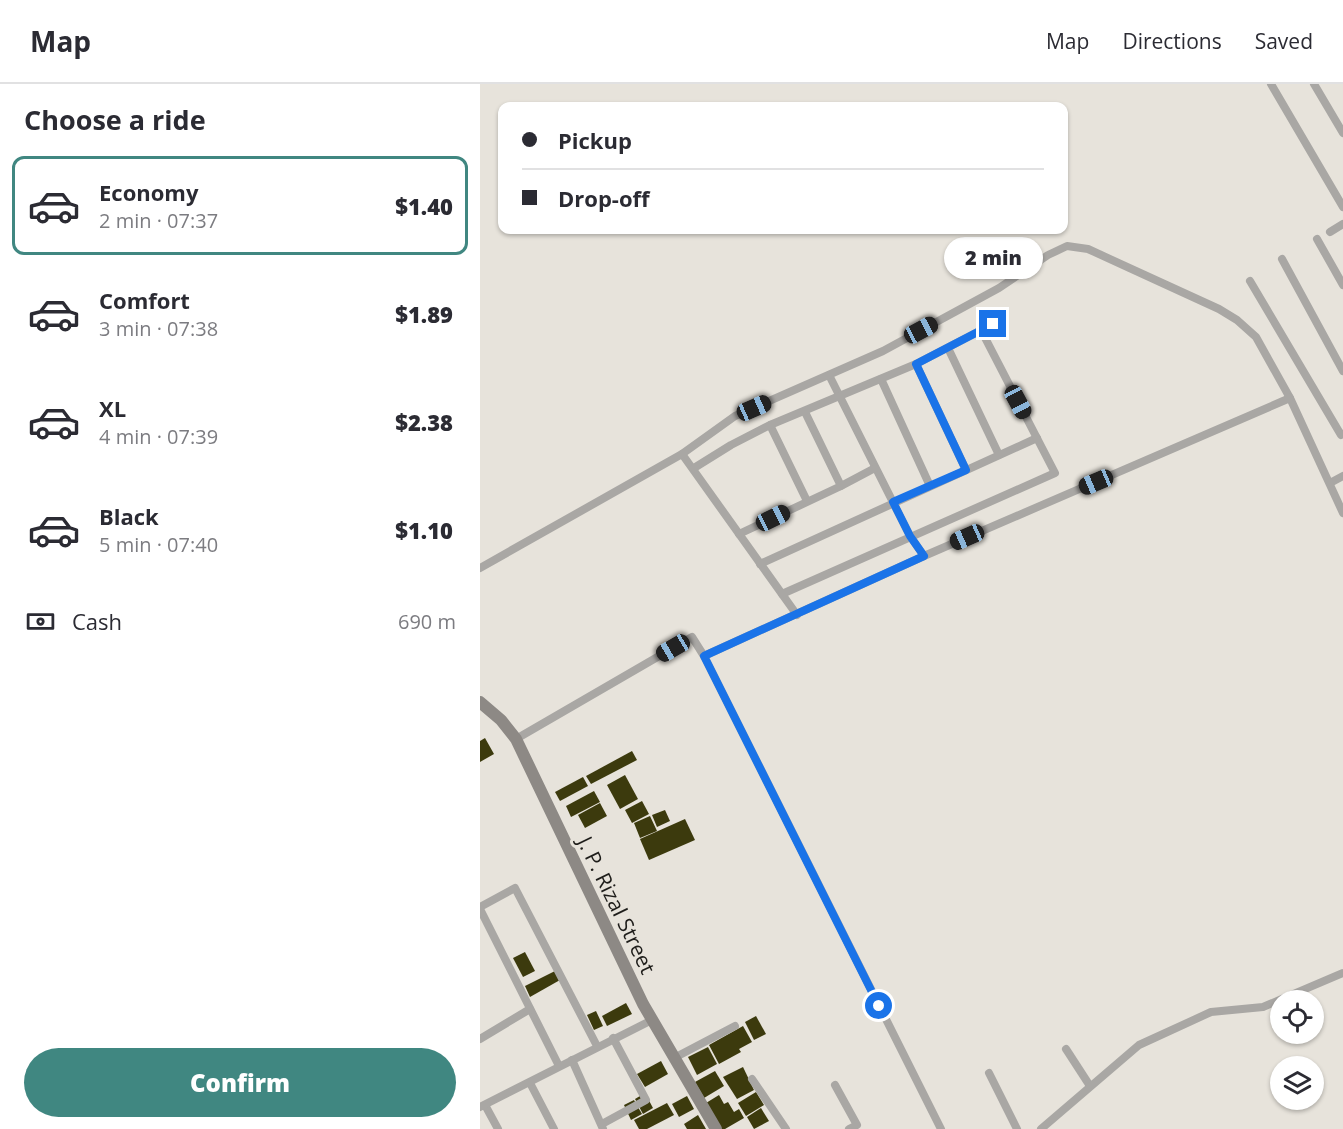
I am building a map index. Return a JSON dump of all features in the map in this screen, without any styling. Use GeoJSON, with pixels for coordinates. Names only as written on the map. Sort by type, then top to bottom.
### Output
{"type":"FeatureCollection","features":[{"type":"Feature","properties":{"kind":"main road","name":"J. P. Rizal Street"},"geometry":{"type":"LineString","coordinates":[[480,702],[501,720],[516,739],[652,1020],[716,1129]]}},
{"type":"Feature","properties":{"kind":"street"},"geometry":{"type":"LineString","coordinates":[[1271,84],[1343,207]]}},
{"type":"Feature","properties":{"kind":"street"},"geometry":{"type":"LineString","coordinates":[[1314,84],[1343,133]]}},
{"type":"Feature","properties":{"kind":"street"},"geometry":{"type":"LineString","coordinates":[[1330,232],[1343,224]]}},
{"type":"Feature","properties":{"kind":"street"},"geometry":{"type":"LineString","coordinates":[[1317,239],[1343,285]]}},
{"type":"Feature","properties":{"kind":"street"},"geometry":{"type":"LineString","coordinates":[[480,568],[682,454],[735,416],[883,351],[989,293],[1048,255],[1067,246],[1088,249],[1160,284],[1219,309],[1237,320],[1256,337],[1290,398],[1343,513]]}},
{"type":"Feature","properties":{"kind":"street"},"geometry":{"type":"LineString","coordinates":[[1282,259],[1343,371]]}},
{"type":"Feature","properties":{"kind":"street"},"geometry":{"type":"LineString","coordinates":[[1250,281],[1341,435],[1343,434]]}},
{"type":"Feature","properties":{"kind":"street"},"geometry":{"type":"LineString","coordinates":[[694,468],[770,425],[916,364],[993,324]]}},
{"type":"Feature","properties":{"kind":"street"},"geometry":{"type":"LineString","coordinates":[[782,594],[1055,473],[981,330]]}},
{"type":"Feature","properties":{"kind":"street"},"geometry":{"type":"LineString","coordinates":[[948,348],[999,455]]}},
{"type":"Feature","properties":{"kind":"street"},"geometry":{"type":"LineString","coordinates":[[916,364],[966,470]]}},
{"type":"Feature","properties":{"kind":"street"},"geometry":{"type":"LineString","coordinates":[[829,375],[910,536],[924,556]]}},
{"type":"Feature","properties":{"kind":"street"},"geometry":{"type":"LineString","coordinates":[[881,379],[930,486]]}},
{"type":"Feature","properties":{"kind":"street"},"geometry":{"type":"LineString","coordinates":[[704,656],[924,556],[1290,398]]}},
{"type":"Feature","properties":{"kind":"street"},"geometry":{"type":"LineString","coordinates":[[805,412],[841,486]]}},
{"type":"Feature","properties":{"kind":"street"},"geometry":{"type":"LineString","coordinates":[[770,425],[807,501]]}},
{"type":"Feature","properties":{"kind":"street"},"geometry":{"type":"LineString","coordinates":[[760,564],[1037,438]]}},
{"type":"Feature","properties":{"kind":"street"},"geometry":{"type":"LineString","coordinates":[[682,454],[797,615]]}},
{"type":"Feature","properties":{"kind":"street"},"geometry":{"type":"LineString","coordinates":[[739,534],[875,468]]}},
{"type":"Feature","properties":{"kind":"street"},"geometry":{"type":"LineString","coordinates":[[1330,483],[1343,476]]}},
{"type":"Feature","properties":{"kind":"street"},"geometry":{"type":"LineString","coordinates":[[516,739],[692,637],[704,656],[941,1129]]}},
{"type":"Feature","properties":{"kind":"street"},"geometry":{"type":"LineString","coordinates":[[559,1066],[480,908],[515,888],[597,1046]]}},
{"type":"Feature","properties":{"kind":"street"},"geometry":{"type":"LineString","coordinates":[[1041,1129],[1139,1045],[1211,1012],[1263,1007],[1343,973]]}},
{"type":"Feature","properties":{"kind":"street"},"geometry":{"type":"LineString","coordinates":[[480,1039],[530,1009]]}},
{"type":"Feature","properties":{"kind":"street"},"geometry":{"type":"LineString","coordinates":[[498,1129],[483,1106],[652,1020]]}},
{"type":"Feature","properties":{"kind":"street"},"geometry":{"type":"LineString","coordinates":[[674,1058],[735,1026]]}},
{"type":"Feature","properties":{"kind":"street"},"geometry":{"type":"LineString","coordinates":[[572,1060],[603,1127],[646,1100],[614,1038]]}},
{"type":"Feature","properties":{"kind":"street"},"geometry":{"type":"LineString","coordinates":[[1066,1050],[1090,1086]]}},
{"type":"Feature","properties":{"kind":"street"},"geometry":{"type":"LineString","coordinates":[[989,1073],[1017,1129]]}},
{"type":"Feature","properties":{"kind":"street"},"geometry":{"type":"LineString","coordinates":[[752,1078],[786,1129]]}},
{"type":"Feature","properties":{"kind":"street"},"geometry":{"type":"LineString","coordinates":[[530,1083],[554,1129]]}},
{"type":"Feature","properties":{"kind":"street"},"geometry":{"type":"LineString","coordinates":[[835,1085],[857,1125],[849,1129]]}},
{"type":"Feature","properties":{"kind":"building"},"geometry":{"type":"Polygon","coordinates":[[[485,738],[494,754],[480,762],[480,741],[485,738]]]}},
{"type":"Feature","properties":{"kind":"building"},"geometry":{"type":"Polygon","coordinates":[[[632,751],[637,760],[591,784],[586,776],[632,751]]]}},
{"type":"Feature","properties":{"kind":"building"},"geometry":{"type":"Polygon","coordinates":[[[625,775],[638,799],[620,809],[607,785],[625,775]]]}},
{"type":"Feature","properties":{"kind":"building"},"geometry":{"type":"Polygon","coordinates":[[[583,777],[588,786],[560,801],[555,792],[583,777]]]}},
{"type":"Feature","properties":{"kind":"building"},"geometry":{"type":"Polygon","coordinates":[[[594,791],[600,802],[571,817],[566,806],[594,791]]]}},
{"type":"Feature","properties":{"kind":"building"},"geometry":{"type":"Polygon","coordinates":[[[642,801],[649,814],[632,823],[625,810],[642,801]]]}},
{"type":"Feature","properties":{"kind":"building"},"geometry":{"type":"Polygon","coordinates":[[[600,803],[607,816],[585,828],[578,815],[600,803]]]}},
{"type":"Feature","properties":{"kind":"building"},"geometry":{"type":"Polygon","coordinates":[[[665,810],[670,821],[657,827],[652,815],[665,810]]]}},
{"type":"Feature","properties":{"kind":"building"},"geometry":{"type":"Polygon","coordinates":[[[650,816],[657,831],[640,838],[634,823],[650,816]]]}},
{"type":"Feature","properties":{"kind":"building"},"geometry":{"type":"Polygon","coordinates":[[[685,819],[695,840],[649,860],[640,839],[685,819]]]}},
{"type":"Feature","properties":{"kind":"building"},"geometry":{"type":"Polygon","coordinates":[[[525,952],[535,971],[523,977],[513,958],[525,952]]]}},
{"type":"Feature","properties":{"kind":"building"},"geometry":{"type":"Polygon","coordinates":[[[555,971],[560,980],[530,997],[525,986],[555,971]]]}},
{"type":"Feature","properties":{"kind":"building"},"geometry":{"type":"Polygon","coordinates":[[[626,1003],[632,1014],[607,1026],[602,1016],[626,1003]]]}},
{"type":"Feature","properties":{"kind":"building"},"geometry":{"type":"Polygon","coordinates":[[[596,1011],[603,1026],[594,1030],[587,1015],[596,1011]]]}},
{"type":"Feature","properties":{"kind":"building"},"geometry":{"type":"Polygon","coordinates":[[[756,1016],[766,1034],[754,1040],[745,1022],[756,1016]]]}},
{"type":"Feature","properties":{"kind":"building"},"geometry":{"type":"Polygon","coordinates":[[[743,1026],[752,1042],[739,1049],[741,1052],[719,1064],[709,1045],[743,1026]]]}},
{"type":"Feature","properties":{"kind":"building"},"geometry":{"type":"Polygon","coordinates":[[[708,1047],[717,1064],[697,1075],[688,1057],[708,1047]]]}},
{"type":"Feature","properties":{"kind":"building"},"geometry":{"type":"Polygon","coordinates":[[[661,1061],[668,1074],[645,1087],[637,1074],[661,1061]]]}},
{"type":"Feature","properties":{"kind":"building"},"geometry":{"type":"Polygon","coordinates":[[[743,1067],[754,1090],[737,1099],[723,1077],[743,1067]]]}},
{"type":"Feature","properties":{"kind":"building"},"geometry":{"type":"Polygon","coordinates":[[[715,1071],[724,1086],[704,1098],[695,1082],[715,1071]]]}},
{"type":"Feature","properties":{"kind":"building"},"geometry":{"type":"Polygon","coordinates":[[[756,1092],[764,1105],[746,1116],[738,1103],[756,1092]]]}},
{"type":"Feature","properties":{"kind":"building"},"geometry":{"type":"Polygon","coordinates":[[[645,1093],[653,1108],[643,1114],[635,1099],[645,1093]]]}},
{"type":"Feature","properties":{"kind":"building"},"geometry":{"type":"Polygon","coordinates":[[[719,1095],[724,1104],[728,1102],[734,1112],[739,1109],[744,1118],[725,1129],[721,1129],[706,1103],[719,1095]]]}},
{"type":"Feature","properties":{"kind":"building"},"geometry":{"type":"Polygon","coordinates":[[[687,1096],[694,1109],[679,1117],[672,1104],[687,1096]]]}},
{"type":"Feature","properties":{"kind":"building"},"geometry":{"type":"Polygon","coordinates":[[[634,1100],[642,1114],[631,1120],[624,1105],[634,1100]]]}},
{"type":"Feature","properties":{"kind":"building"},"geometry":{"type":"Polygon","coordinates":[[[667,1103],[674,1115],[647,1129],[639,1129],[634,1120],[667,1103]]]}},
{"type":"Feature","properties":{"kind":"building"},"geometry":{"type":"Polygon","coordinates":[[[761,1108],[769,1121],[754,1129],[747,1117],[761,1108]]]}},
{"type":"Feature","properties":{"kind":"building"},"geometry":{"type":"Polygon","coordinates":[[[698,1115],[706,1129],[687,1129],[684,1124],[698,1115]]]}},
{"type":"Feature","properties":{"kind":"route"},"geometry":{"type":"LineString","coordinates":[[879,1006],[704,656],[924,556],[910,536],[893,502],[966,470],[916,364],[993,324]]}}]}
